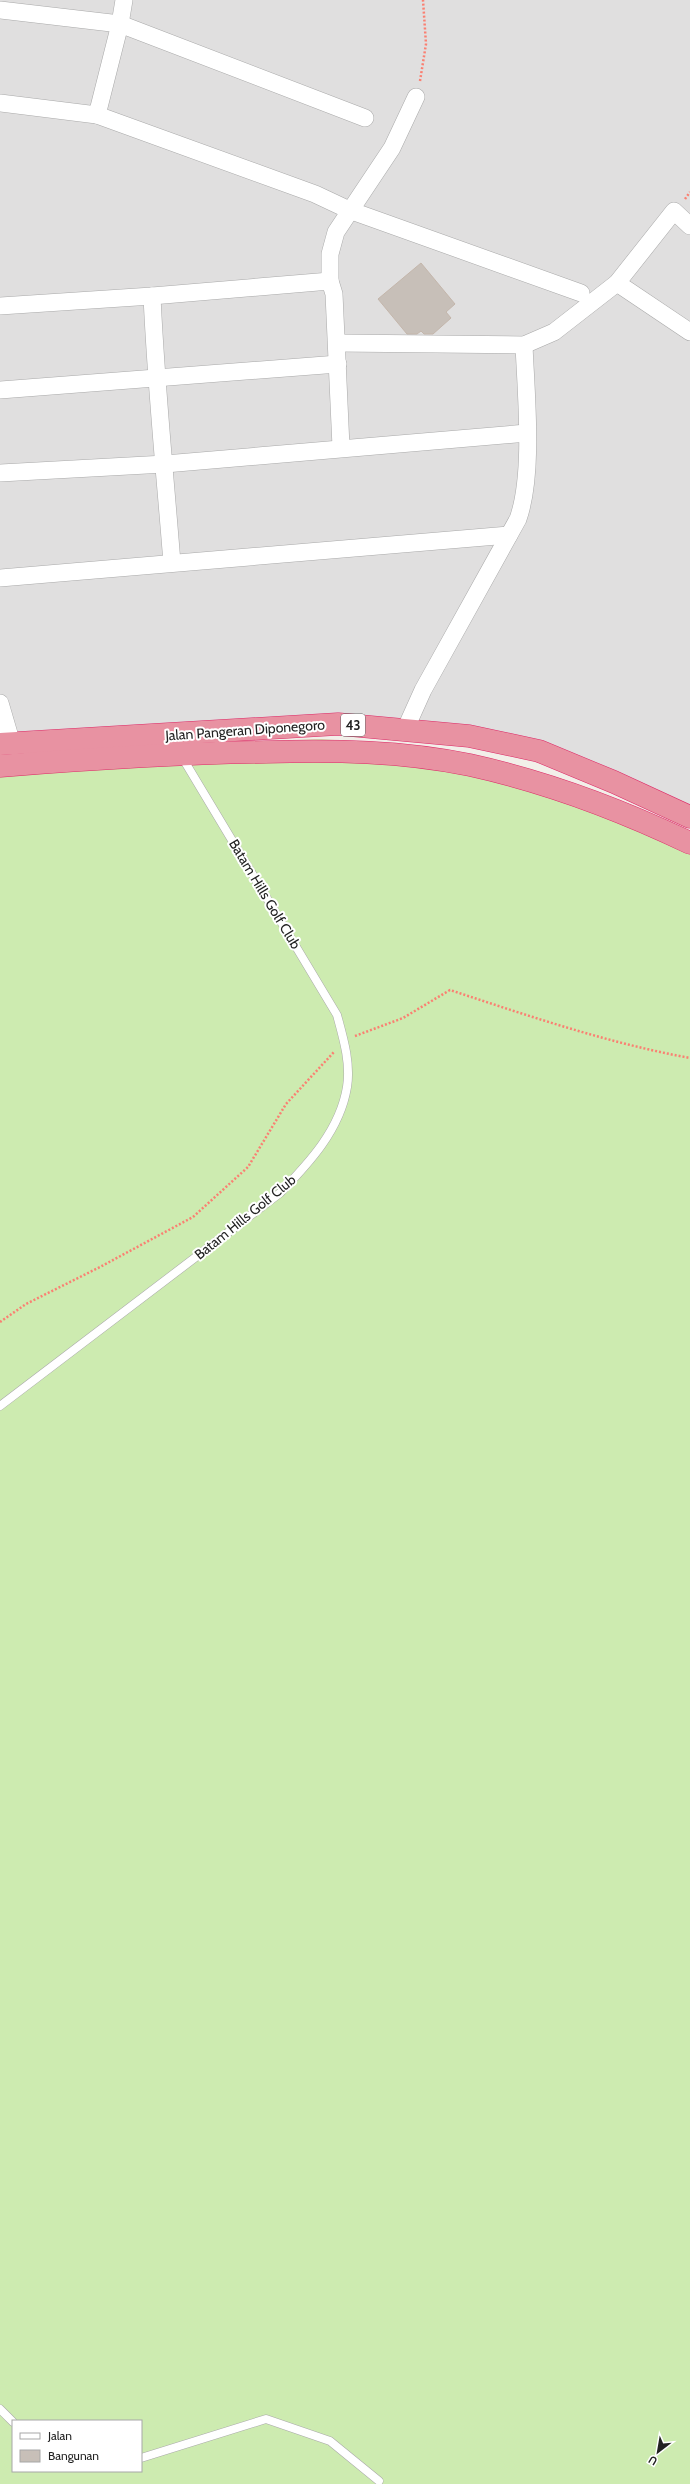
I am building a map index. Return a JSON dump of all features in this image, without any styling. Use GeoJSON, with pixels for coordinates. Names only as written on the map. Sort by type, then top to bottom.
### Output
{"type":"FeatureCollection","features":[{"type":"Feature","properties":{"kind":"highway","name":"Jalan Pangeran Diponegoro"},"geometry":{"type":"LineString","coordinates":[[6,744],[338,724],[469,736],[539,751],[614,782],[690,817]]}},
{"type":"Feature","properties":{"kind":"highway","name":"Jalan Pangeran Diponegoro"},"geometry":{"type":"LineString","coordinates":[[0,766],[180,753],[352,750],[469,765],[553,786],[630,815],[690,843]]}},
{"type":"Feature","properties":{"kind":"street"},"geometry":{"type":"LineString","coordinates":[[97,115],[120,24],[124,0]]}},
{"type":"Feature","properties":{"kind":"street"},"geometry":{"type":"LineString","coordinates":[[0,10],[120,24],[365,118]]}},
{"type":"Feature","properties":{"kind":"street"},"geometry":{"type":"LineString","coordinates":[[341,447],[337,343],[334,294],[330,281],[330,254],[336,232],[349,210],[392,148],[416,97]]}},
{"type":"Feature","properties":{"kind":"street"},"geometry":{"type":"LineString","coordinates":[[0,103],[97,115],[315,194],[349,210],[581,293]]}},
{"type":"Feature","properties":{"kind":"street"},"geometry":{"type":"LineString","coordinates":[[337,343],[524,345],[554,332],[617,282],[674,211],[690,226]]}},
{"type":"Feature","properties":{"kind":"street"},"geometry":{"type":"LineString","coordinates":[[0,306],[152,296],[330,281]]}},
{"type":"Feature","properties":{"kind":"street"},"geometry":{"type":"LineString","coordinates":[[617,282],[690,332]]}},
{"type":"Feature","properties":{"kind":"street"},"geometry":{"type":"LineString","coordinates":[[152,296],[155,378],[165,464],[172,563]]}},
{"type":"Feature","properties":{"kind":"street"},"geometry":{"type":"LineString","coordinates":[[405,730],[423,690],[509,535],[524,503],[527,433],[524,345]]}},
{"type":"Feature","properties":{"kind":"street"},"geometry":{"type":"LineString","coordinates":[[0,390],[338,364]]}},
{"type":"Feature","properties":{"kind":"street"},"geometry":{"type":"LineString","coordinates":[[0,473],[165,464],[341,447],[527,433]]}},
{"type":"Feature","properties":{"kind":"street"},"geometry":{"type":"LineString","coordinates":[[0,578],[509,535]]}},
{"type":"Feature","properties":{"kind":"street"},"geometry":{"type":"LineString","coordinates":[[0,703],[6,744]]}},
{"type":"Feature","properties":{"kind":"lane","name":"Batam Hills Golf Club"},"geometry":{"type":"LineString","coordinates":[[0,1406],[280,1193],[314,1158],[336,1122],[348,1086],[344,1040],[337,1015],[180,753]]}},
{"type":"Feature","properties":{"kind":"lane"},"geometry":{"type":"LineString","coordinates":[[0,2409],[12,2421]]}},
{"type":"Feature","properties":{"kind":"lane"},"geometry":{"type":"LineString","coordinates":[[142,2458],[266,2419],[330,2441],[379,2481]]}},
{"type":"Feature","properties":{"kind":"path"},"geometry":{"type":"LineString","coordinates":[[416,97],[426,44],[423,0]]}},
{"type":"Feature","properties":{"kind":"shaded area"},"geometry":{"type":"Polygon","coordinates":[[[0,0],[690,0],[690,809],[539,740],[369,719],[0,740],[0,0]]]}},
{"type":"Feature","properties":{"kind":"green space"},"geometry":{"type":"Polygon","coordinates":[[[322,739],[386,744],[690,835],[690,2484],[0,2484],[0,759],[249,742],[322,739]]]}},
{"type":"Feature","properties":{"kind":"building"},"geometry":{"type":"Polygon","coordinates":[[[421,263],[455,304],[446,312],[451,318],[433,334],[424,334],[421,331],[417,334],[407,334],[378,299],[421,263]]]}}]}
